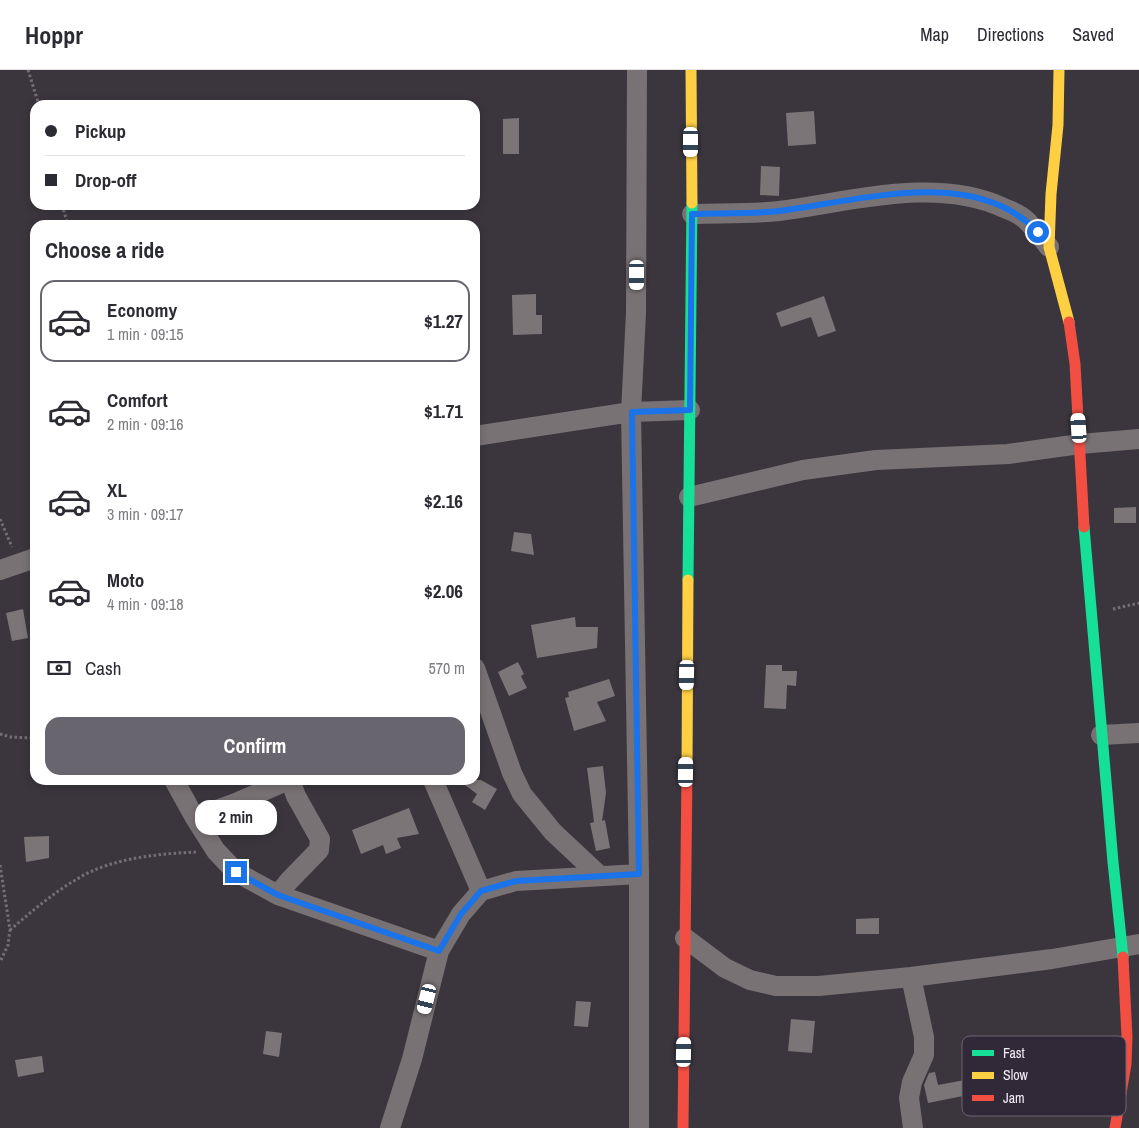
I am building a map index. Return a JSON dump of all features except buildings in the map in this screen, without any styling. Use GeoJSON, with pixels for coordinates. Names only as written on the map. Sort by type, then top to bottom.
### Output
{"type":"FeatureCollection","features":[{"type":"Feature","properties":{"kind":"main road"},"geometry":{"type":"LineString","coordinates":[[683,1128],[692,214],[691,70]]}},
{"type":"Feature","properties":{"kind":"main road"},"geometry":{"type":"LineString","coordinates":[[1059,70],[1058,125],[1051,194],[1049,247],[1068,315],[1075,364],[1085,548],[1113,862],[1131,946],[1127,1037],[1132,1072],[1126,1092]]}},
{"type":"Feature","properties":{"kind":"main road"},"geometry":{"type":"LineString","coordinates":[[1115,1128],[1119,1116]]}},
{"type":"Feature","properties":{"kind":"street"},"geometry":{"type":"LineString","coordinates":[[637,70],[636,313],[632,412],[639,874],[639,1128]]}},
{"type":"Feature","properties":{"kind":"street"},"geometry":{"type":"LineString","coordinates":[[692,214],[777,211],[907,193],[941,193],[972,197],[995,203],[1011,211],[1026,220],[1049,247]]}},
{"type":"Feature","properties":{"kind":"street"},"geometry":{"type":"LineString","coordinates":[[480,435],[632,412],[690,410]]}},
{"type":"Feature","properties":{"kind":"street"},"geometry":{"type":"LineString","coordinates":[[689,497],[803,470],[876,460],[1008,454],[1080,444],[1139,439]]}},
{"type":"Feature","properties":{"kind":"street"},"geometry":{"type":"LineString","coordinates":[[0,570],[27,561]]}},
{"type":"Feature","properties":{"kind":"street"},"geometry":{"type":"LineString","coordinates":[[480,682],[512,773],[522,794],[553,832],[600,876]]}},
{"type":"Feature","properties":{"kind":"street"},"geometry":{"type":"LineString","coordinates":[[1101,735],[1139,733]]}},
{"type":"Feature","properties":{"kind":"street"},"geometry":{"type":"LineString","coordinates":[[177,785],[216,851],[236,872],[278,895],[439,951]]}},
{"type":"Feature","properties":{"kind":"street"},"geometry":{"type":"LineString","coordinates":[[195,818],[277,785]]}},
{"type":"Feature","properties":{"kind":"street"},"geometry":{"type":"LineString","coordinates":[[278,895],[319,850],[320,839],[291,785]]}},
{"type":"Feature","properties":{"kind":"street"},"geometry":{"type":"LineString","coordinates":[[436,785],[481,891]]}},
{"type":"Feature","properties":{"kind":"street"},"geometry":{"type":"LineString","coordinates":[[390,1128],[412,1059],[439,951],[461,914],[481,891],[516,881],[639,874]]}},
{"type":"Feature","properties":{"kind":"street"},"geometry":{"type":"LineString","coordinates":[[685,938],[725,968],[750,980],[776,986],[819,986],[911,977],[1052,959],[1131,946]]}},
{"type":"Feature","properties":{"kind":"street"},"geometry":{"type":"LineString","coordinates":[[911,977],[924,1037],[924,1055],[912,1082],[909,1098],[913,1128]]}},
{"type":"Feature","properties":{"kind":"path"},"geometry":{"type":"LineString","coordinates":[[28,70],[37,100]]}},
{"type":"Feature","properties":{"kind":"path"},"geometry":{"type":"LineString","coordinates":[[0,519],[27,561]]}},
{"type":"Feature","properties":{"kind":"path"},"geometry":{"type":"LineString","coordinates":[[0,734],[10,737],[30,738]]}},
{"type":"Feature","properties":{"kind":"path"},"geometry":{"type":"LineString","coordinates":[[10,930],[78,878],[107,866],[143,857],[216,851]]}},
{"type":"Feature","properties":{"kind":"path"},"geometry":{"type":"LineString","coordinates":[[0,865],[10,930],[8,945],[0,962]]}},
{"type":"Feature","properties":{"kind":"traffic: fast"},"geometry":{"type":"LineString","coordinates":[[688,580],[692,203]]}},
{"type":"Feature","properties":{"kind":"traffic: fast"},"geometry":{"type":"LineString","coordinates":[[1084,527],[1123,957]]}},
{"type":"Feature","properties":{"kind":"traffic: slow"},"geometry":{"type":"LineString","coordinates":[[691,70],[692,203]]}},
{"type":"Feature","properties":{"kind":"traffic: slow"},"geometry":{"type":"LineString","coordinates":[[1059,70],[1058,125],[1051,194],[1049,247],[1069,322]]}},
{"type":"Feature","properties":{"kind":"traffic: slow"},"geometry":{"type":"LineString","coordinates":[[687,772],[688,580]]}},
{"type":"Feature","properties":{"kind":"traffic: jam"},"geometry":{"type":"LineString","coordinates":[[1069,322],[1075,364],[1084,527]]}},
{"type":"Feature","properties":{"kind":"traffic: jam"},"geometry":{"type":"LineString","coordinates":[[683,1128],[687,772]]}},
{"type":"Feature","properties":{"kind":"traffic: jam"},"geometry":{"type":"LineString","coordinates":[[1123,957],[1127,1037],[1126,1064]]}},
{"type":"Feature","properties":{"kind":"traffic: jam"},"geometry":{"type":"LineString","coordinates":[[1115,1128],[1117,1116]]}},
{"type":"Feature","properties":{"kind":"route"},"geometry":{"type":"LineString","coordinates":[[236,872],[278,895],[439,951],[461,914],[481,891],[516,881],[639,874],[632,412],[690,410],[692,214],[777,211],[907,193],[941,193],[972,197],[995,203],[1026,220],[1038,232]]}}]}
